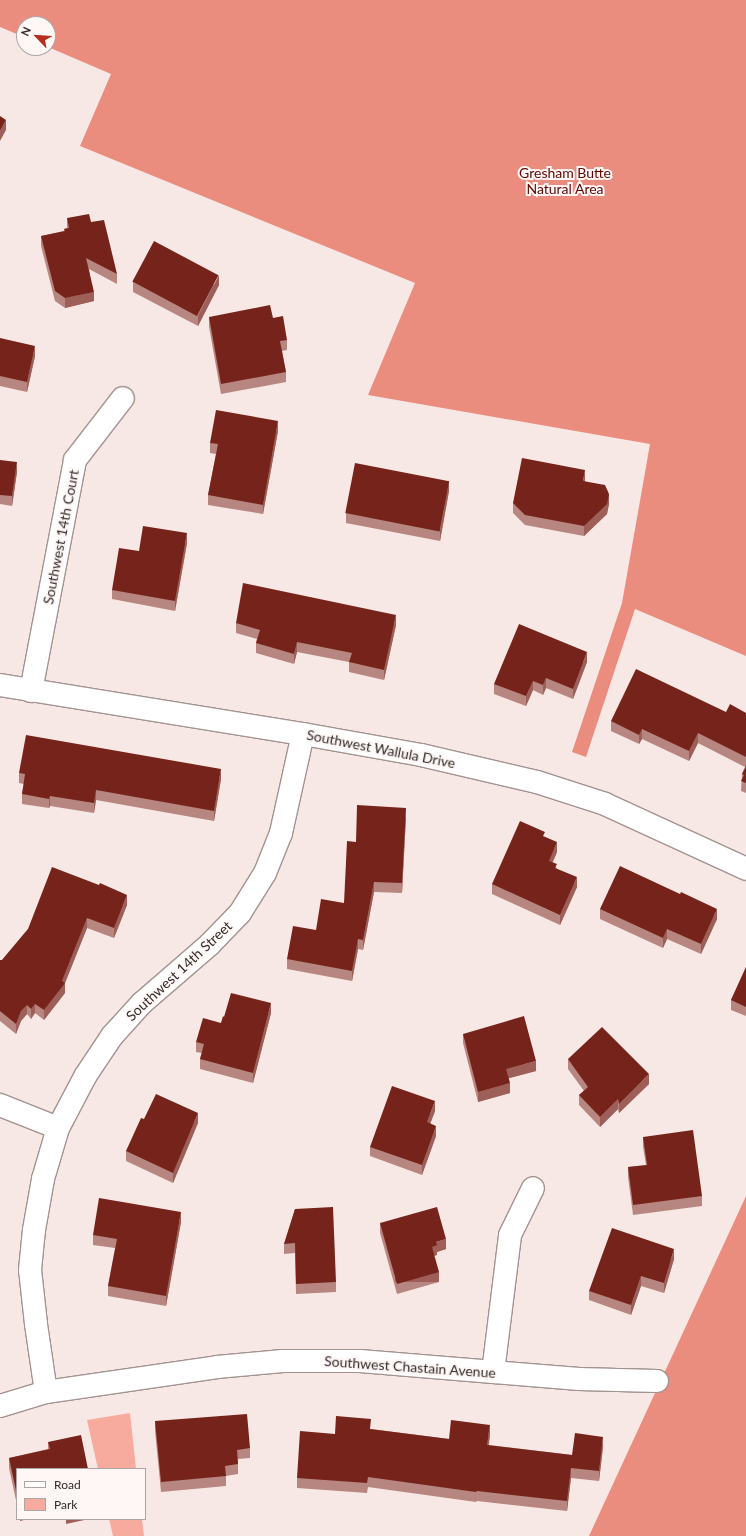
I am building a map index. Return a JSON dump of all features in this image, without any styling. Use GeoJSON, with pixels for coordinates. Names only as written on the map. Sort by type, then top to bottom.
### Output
{"type":"FeatureCollection","features":[{"type":"Feature","properties":{"kind":"street","name":"Southwest 14th Court"},"geometry":{"type":"LineString","coordinates":[[31,691],[76,460],[123,398]]}},
{"type":"Feature","properties":{"kind":"street","name":"Southwest Wallula Drive"},"geometry":{"type":"LineString","coordinates":[[0,685],[303,734],[421,755],[501,773],[568,790],[605,804],[746,869]]}},
{"type":"Feature","properties":{"kind":"street","name":"Southwest 14th Street"},"geometry":{"type":"LineString","coordinates":[[46,1392],[30,1270],[34,1230],[43,1179],[58,1128],[86,1075],[112,1036],[142,1003],[210,944],[240,913],[265,873],[281,833],[303,734]]}},
{"type":"Feature","properties":{"kind":"street"},"geometry":{"type":"LineString","coordinates":[[0,1105],[58,1128]]}},
{"type":"Feature","properties":{"kind":"street"},"geometry":{"type":"LineString","coordinates":[[492,1372],[510,1235],[533,1188]]}},
{"type":"Feature","properties":{"kind":"street","name":"Southwest Chastain Avenue"},"geometry":{"type":"LineString","coordinates":[[46,1392],[217,1367],[283,1361],[360,1361],[579,1379],[657,1381]]}},
{"type":"Feature","properties":{"kind":"street"},"geometry":{"type":"LineString","coordinates":[[0,1406],[46,1392]]}},
{"type":"Feature","properties":{"kind":"green space"},"geometry":{"type":"Polygon","coordinates":[[[130,1413],[136,1468],[98,1468],[87,1420],[130,1413]]]}},
{"type":"Feature","properties":{"kind":"green space"},"geometry":{"type":"Polygon","coordinates":[[[109,1520],[142,1520],[144,1536],[113,1536],[109,1520]]]}},
{"type":"Feature","properties":{"kind":"shaded area","name":"Gresham Butte Natural Area"},"geometry":{"type":"Polygon","coordinates":[[[0,0],[746,0],[746,656],[635,609],[586,757],[572,752],[622,603],[650,444],[368,395],[415,283],[80,146],[111,74],[56,50],[56,16],[16,16],[16,34],[0,27],[0,0]]]}},
{"type":"Feature","properties":{"kind":"shaded area"},"geometry":{"type":"Polygon","coordinates":[[[746,1196],[746,1536],[589,1536],[746,1196]]]}},
{"type":"Feature","properties":{"kind":"building"},"geometry":{"type":"Polygon","coordinates":[[[0,116],[6,120],[0,131],[0,116]]]}},
{"type":"Feature","properties":{"kind":"building"},"geometry":{"type":"Polygon","coordinates":[[[89,214],[91,222],[104,220],[117,274],[86,258],[94,292],[65,298],[55,291],[41,236],[65,231],[64,229],[69,228],[67,218],[89,214]]]}},
{"type":"Feature","properties":{"kind":"building"},"geometry":{"type":"Polygon","coordinates":[[[154,241],[218,275],[197,316],[132,282],[154,241]]]}},
{"type":"Feature","properties":{"kind":"building"},"geometry":{"type":"Polygon","coordinates":[[[270,305],[273,318],[283,316],[287,340],[280,341],[286,372],[221,384],[209,317],[270,305]]]}},
{"type":"Feature","properties":{"kind":"building"},"geometry":{"type":"Polygon","coordinates":[[[0,338],[35,346],[27,382],[0,376],[0,338]]]}},
{"type":"Feature","properties":{"kind":"building"},"geometry":{"type":"Polygon","coordinates":[[[216,410],[278,421],[263,505],[208,495],[218,444],[210,443],[216,410]]]}},
{"type":"Feature","properties":{"kind":"building"},"geometry":{"type":"Polygon","coordinates":[[[522,458],[585,470],[583,481],[605,485],[609,494],[607,504],[584,526],[525,515],[513,503],[522,458]]]}},
{"type":"Feature","properties":{"kind":"building"},"geometry":{"type":"Polygon","coordinates":[[[0,460],[17,462],[12,496],[0,495],[0,460]]]}},
{"type":"Feature","properties":{"kind":"building"},"geometry":{"type":"Polygon","coordinates":[[[355,463],[449,481],[440,531],[345,513],[355,463]]]}},
{"type":"Feature","properties":{"kind":"building"},"geometry":{"type":"Polygon","coordinates":[[[143,526],[187,533],[175,601],[112,590],[119,548],[139,551],[143,526]]]}},
{"type":"Feature","properties":{"kind":"building"},"geometry":{"type":"Polygon","coordinates":[[[243,583],[396,615],[384,670],[349,662],[352,653],[297,642],[294,654],[256,643],[260,630],[236,623],[243,583]]]}},
{"type":"Feature","properties":{"kind":"building"},"geometry":{"type":"Polygon","coordinates":[[[519,624],[587,652],[573,689],[546,678],[543,685],[533,681],[526,696],[494,684],[519,624]]]}},
{"type":"Feature","properties":{"kind":"building"},"geometry":{"type":"Polygon","coordinates":[[[636,669],[726,712],[730,704],[746,713],[746,757],[698,733],[689,751],[642,729],[639,735],[611,721],[636,669]]]}},
{"type":"Feature","properties":{"kind":"building"},"geometry":{"type":"Polygon","coordinates":[[[26,735],[221,769],[214,811],[96,790],[94,803],[50,796],[49,799],[22,794],[25,774],[19,773],[26,735]]]}},
{"type":"Feature","properties":{"kind":"building"},"geometry":{"type":"Polygon","coordinates":[[[746,766],[746,783],[741,781],[744,775],[742,774],[746,766]]]}},
{"type":"Feature","properties":{"kind":"building"},"geometry":{"type":"Polygon","coordinates":[[[357,805],[406,808],[402,883],[374,882],[363,940],[358,939],[352,971],[287,959],[293,926],[316,930],[321,899],[344,903],[347,841],[356,842],[357,805]]]}},
{"type":"Feature","properties":{"kind":"building"},"geometry":{"type":"Polygon","coordinates":[[[520,821],[545,832],[543,836],[557,842],[549,861],[557,864],[555,868],[577,877],[560,915],[492,884],[520,821]]]}},
{"type":"Feature","properties":{"kind":"building"},"geometry":{"type":"Polygon","coordinates":[[[620,866],[680,894],[681,892],[717,909],[701,944],[667,929],[663,938],[600,909],[620,866]]]}},
{"type":"Feature","properties":{"kind":"building"},"geometry":{"type":"Polygon","coordinates":[[[52,867],[99,885],[100,883],[127,895],[114,928],[87,918],[62,981],[65,983],[44,1010],[35,1004],[31,1009],[27,1005],[21,1011],[16,1024],[0,1011],[0,960],[2,960],[28,929],[52,867]]]}},
{"type":"Feature","properties":{"kind":"building"},"geometry":{"type":"Polygon","coordinates":[[[746,967],[746,1007],[731,1000],[746,967]]]}},
{"type":"Feature","properties":{"kind":"building"},"geometry":{"type":"Polygon","coordinates":[[[231,993],[271,1003],[253,1073],[200,1059],[204,1044],[196,1042],[203,1018],[221,1023],[231,993]]]}},
{"type":"Feature","properties":{"kind":"building"},"geometry":{"type":"Polygon","coordinates":[[[524,1016],[536,1061],[506,1069],[510,1083],[478,1092],[463,1034],[524,1016]]]}},
{"type":"Feature","properties":{"kind":"building"},"geometry":{"type":"Polygon","coordinates":[[[602,1027],[649,1074],[619,1104],[618,1099],[600,1117],[579,1095],[588,1087],[568,1059],[602,1027]]]}},
{"type":"Feature","properties":{"kind":"building"},"geometry":{"type":"Polygon","coordinates":[[[392,1086],[435,1101],[427,1122],[436,1126],[422,1165],[370,1147],[392,1086]]]}},
{"type":"Feature","properties":{"kind":"building"},"geometry":{"type":"Polygon","coordinates":[[[156,1094],[198,1113],[173,1173],[126,1151],[141,1118],[144,1119],[156,1094]]]}},
{"type":"Feature","properties":{"kind":"building"},"geometry":{"type":"Polygon","coordinates":[[[693,1130],[702,1196],[633,1205],[628,1167],[647,1165],[643,1137],[693,1130]]]}},
{"type":"Feature","properties":{"kind":"building"},"geometry":{"type":"Polygon","coordinates":[[[99,1198],[181,1212],[166,1296],[108,1286],[117,1239],[93,1235],[99,1198]]]}},
{"type":"Feature","properties":{"kind":"building"},"geometry":{"type":"Polygon","coordinates":[[[333,1207],[336,1282],[296,1284],[295,1243],[284,1244],[295,1209],[333,1207]]]}},
{"type":"Feature","properties":{"kind":"building"},"geometry":{"type":"Polygon","coordinates":[[[437,1207],[446,1239],[436,1242],[437,1245],[432,1247],[439,1272],[397,1284],[380,1223],[437,1207]]]}},
{"type":"Feature","properties":{"kind":"building"},"geometry":{"type":"Polygon","coordinates":[[[612,1228],[674,1249],[664,1283],[641,1276],[631,1305],[589,1291],[612,1228]]]}},
{"type":"Feature","properties":{"kind":"building"},"geometry":{"type":"Polygon","coordinates":[[[247,1414],[250,1448],[237,1450],[238,1464],[225,1466],[226,1476],[161,1482],[155,1421],[247,1414]]]}},
{"type":"Feature","properties":{"kind":"building"},"geometry":{"type":"Polygon","coordinates":[[[336,1416],[371,1419],[370,1429],[449,1439],[451,1420],[490,1425],[487,1445],[572,1455],[575,1433],[603,1437],[599,1471],[571,1468],[567,1501],[476,1492],[368,1477],[367,1483],[297,1478],[300,1431],[335,1434],[336,1416]]]}},
{"type":"Feature","properties":{"kind":"building"},"geometry":{"type":"Polygon","coordinates":[[[81,1435],[88,1468],[16,1468],[16,1490],[9,1458],[50,1449],[48,1442],[81,1435]]]}}]}
